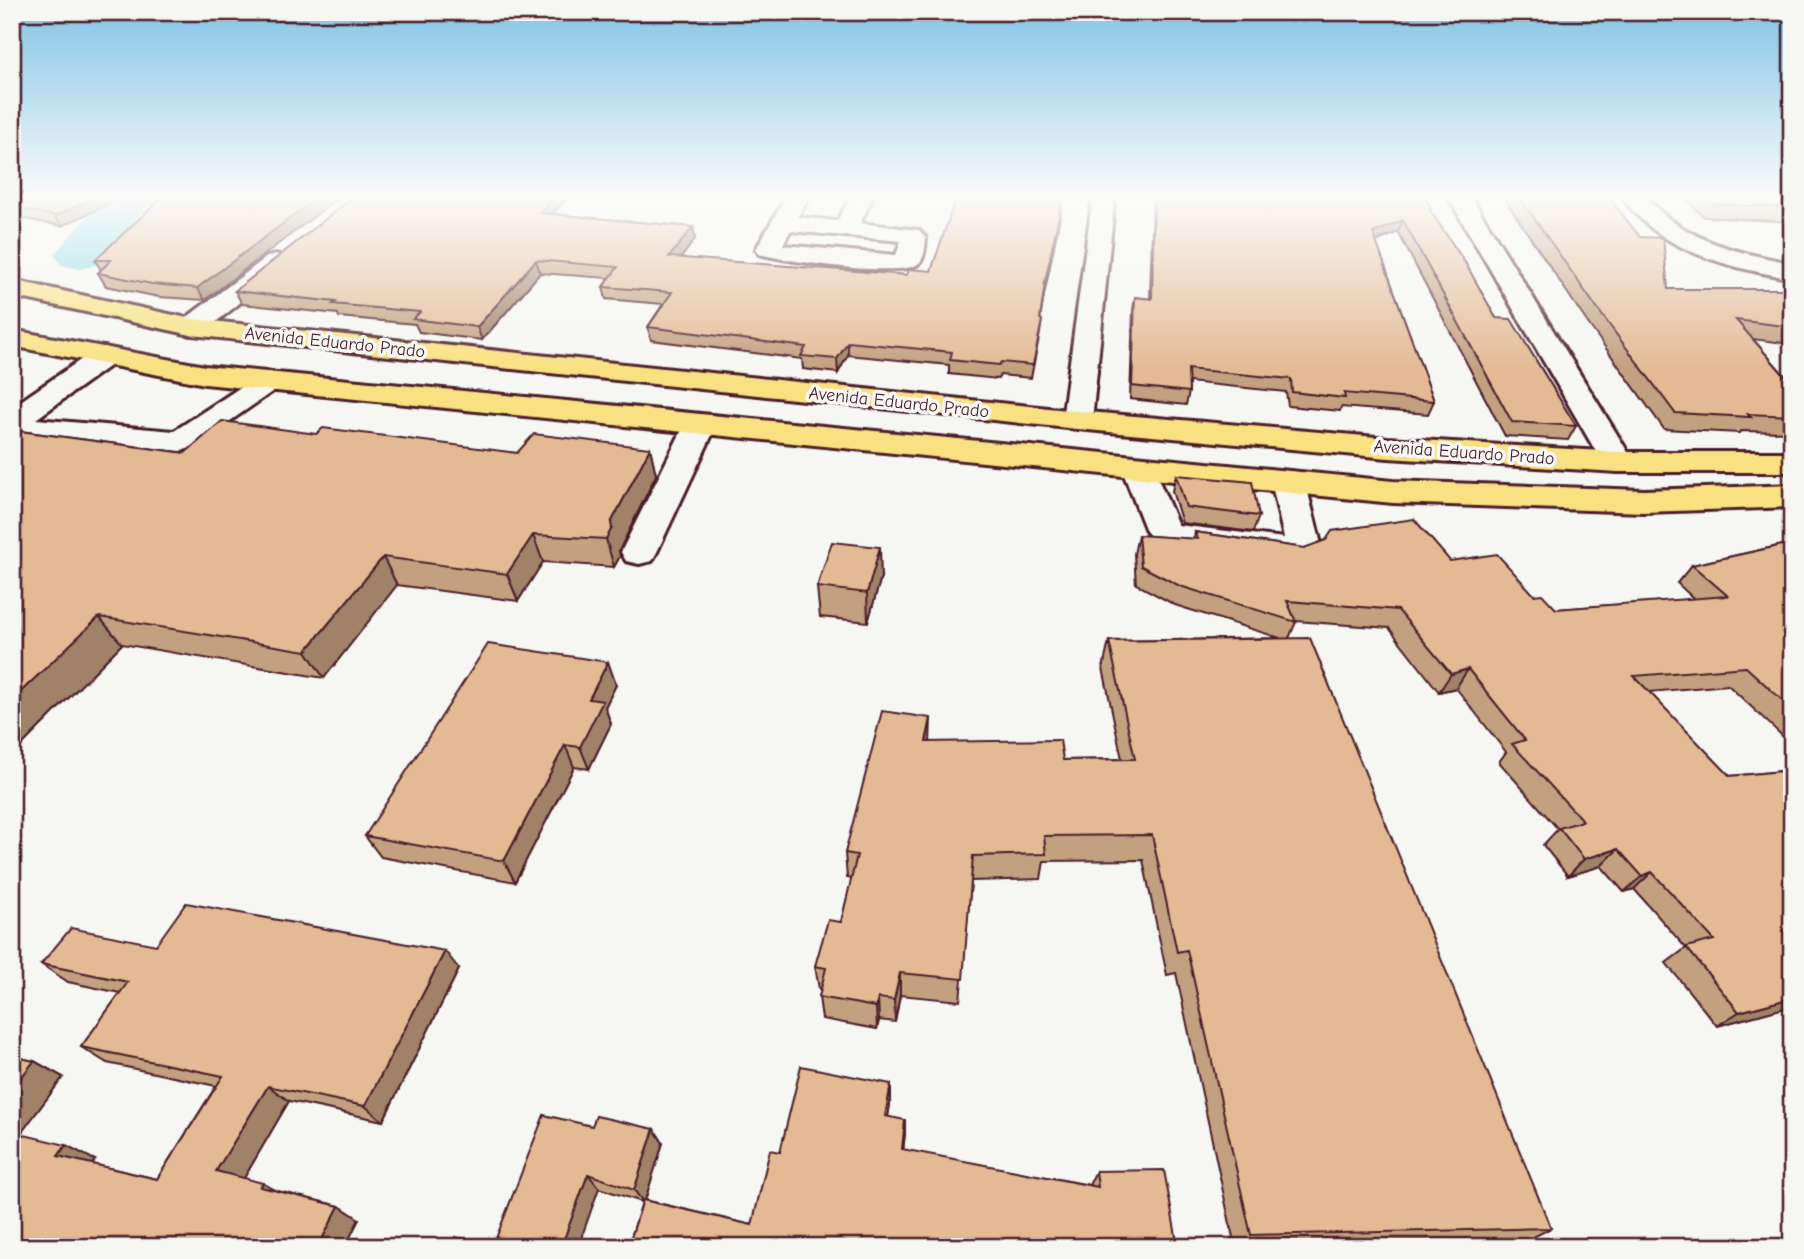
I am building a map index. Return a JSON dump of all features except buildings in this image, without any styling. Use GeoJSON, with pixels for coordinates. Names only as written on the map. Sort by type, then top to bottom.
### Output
{"type":"FeatureCollection","features":[{"type":"Feature","properties":{"kind":"main road","name":"Avenida Eduardo Prado"},"geometry":{"type":"LineString","coordinates":[[12,288],[192,327],[1077,420],[1388,448],[1618,462],[1792,462]]}},
{"type":"Feature","properties":{"kind":"main road","name":"Avenida Eduardo Prado"},"geometry":{"type":"LineString","coordinates":[[12,338],[205,375],[1393,492],[1644,501],[1792,496]]}},
{"type":"Feature","properties":{"kind":"street"},"geometry":{"type":"LineString","coordinates":[[192,327],[286,254]]}},
{"type":"Feature","properties":{"kind":"street"},"geometry":{"type":"LineString","coordinates":[[797,254],[899,262],[910,258],[911,254]]}},
{"type":"Feature","properties":{"kind":"street"},"geometry":{"type":"LineString","coordinates":[[1077,420],[1097,254]]}},
{"type":"Feature","properties":{"kind":"street"},"geometry":{"type":"LineString","coordinates":[[1493,254],[1618,462]]}},
{"type":"Feature","properties":{"kind":"street"},"geometry":{"type":"LineString","coordinates":[[1721,254],[1792,271]]}},
{"type":"Feature","properties":{"kind":"street"},"geometry":{"type":"LineString","coordinates":[[105,356],[23,414],[18,422],[24,427],[180,441],[269,381]]}},
{"type":"Feature","properties":{"kind":"street"},"geometry":{"type":"LineString","coordinates":[[639,552],[701,424]]}},
{"type":"Feature","properties":{"kind":"street"},"geometry":{"type":"LineString","coordinates":[[1137,467],[1163,531],[1168,534],[1297,552],[1304,548],[1288,481]]}}]}
